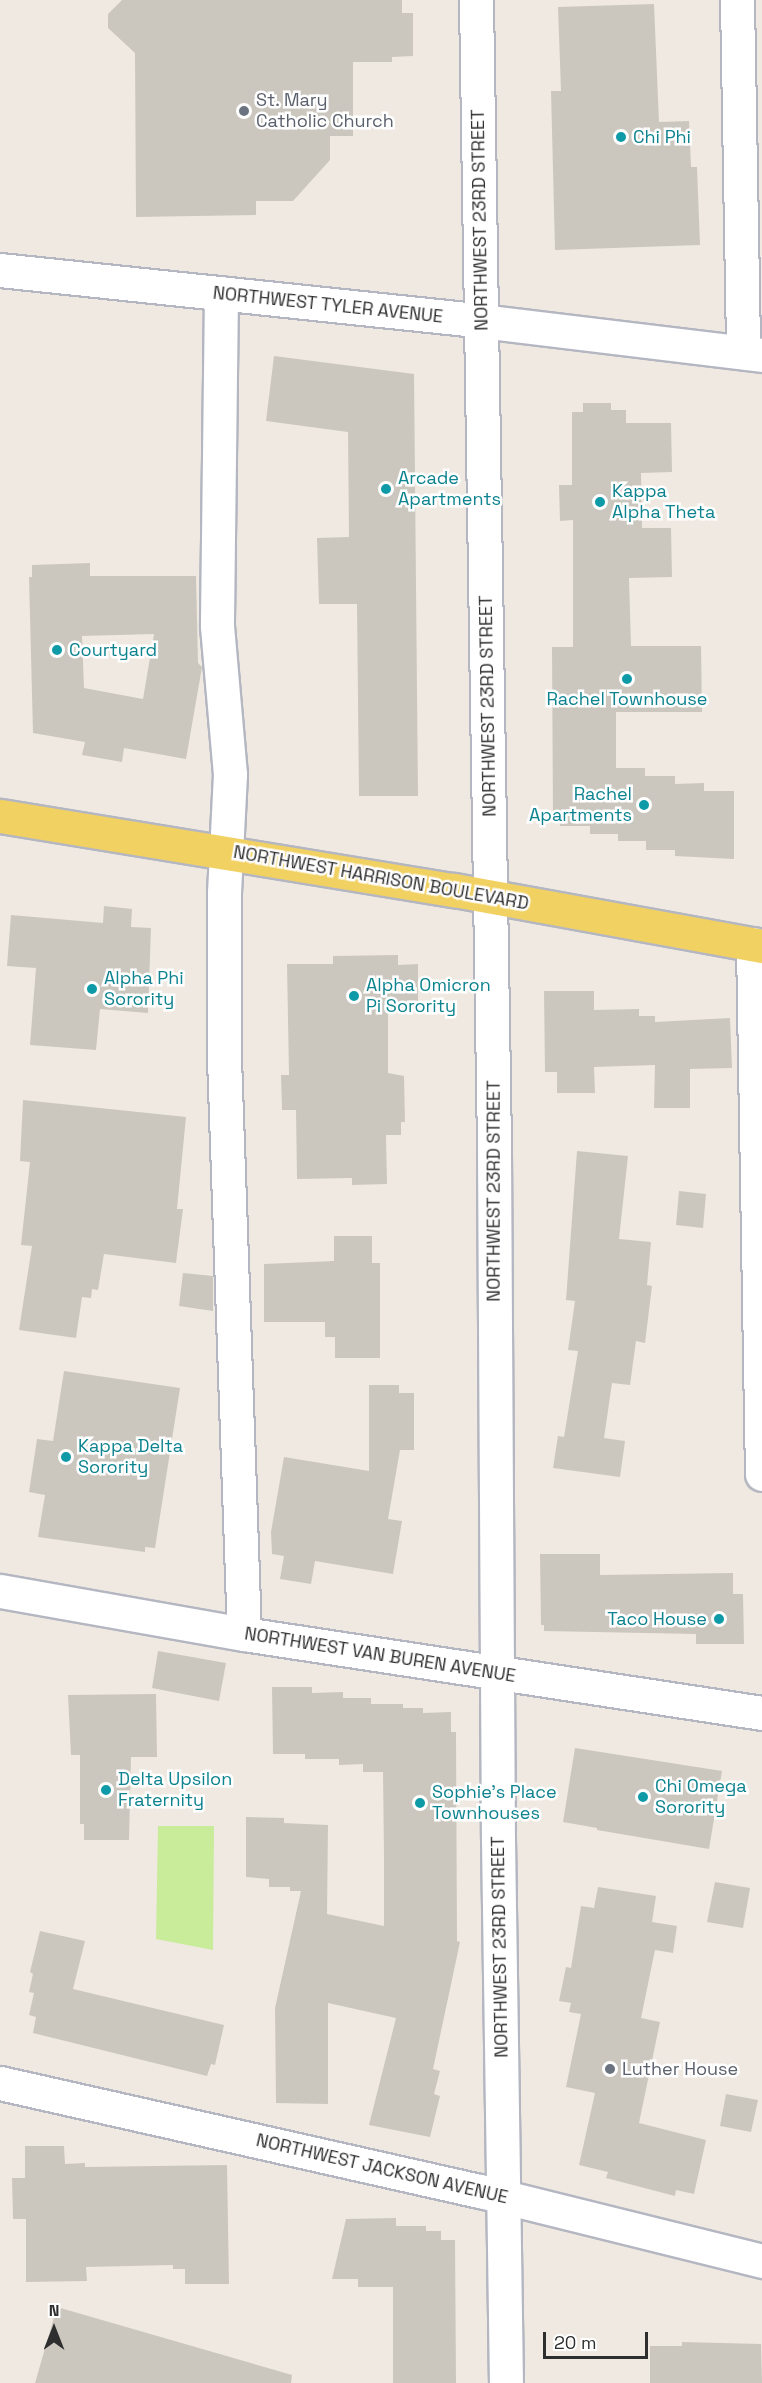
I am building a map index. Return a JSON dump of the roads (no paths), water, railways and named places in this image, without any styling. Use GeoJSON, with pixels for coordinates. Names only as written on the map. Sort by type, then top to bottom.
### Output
{"type":"FeatureCollection","features":[{"type":"Feature","properties":{"kind":"main road","name":"NORTHWEST HARRISON BOULEVARD"},"geometry":{"type":"LineString","coordinates":[[0,816],[227,851],[758,945]]}},
{"type":"Feature","properties":{"kind":"street","name":"NORTHWEST 23RD STREET"},"geometry":{"type":"LineString","coordinates":[[476,0],[490,896],[497,1673],[507,2383]]}},
{"type":"Feature","properties":{"kind":"street"},"geometry":{"type":"LineString","coordinates":[[736,0],[752,354]]}},
{"type":"Feature","properties":{"kind":"street","name":"NORTHWEST TYLER AVENUE"},"geometry":{"type":"LineString","coordinates":[[0,270],[482,321],[752,354]]}},
{"type":"Feature","properties":{"kind":"street"},"geometry":{"type":"LineString","coordinates":[[221,294],[217,626],[230,774],[224,1058],[244,1634]]}},
{"type":"Feature","properties":{"kind":"street"},"geometry":{"type":"LineString","coordinates":[[758,945],[762,1474]]}},
{"type":"Feature","properties":{"kind":"street","name":"NORTHWEST VAN BUREN AVENUE"},"geometry":{"type":"LineString","coordinates":[[0,1591],[244,1634],[762,1713]]}},
{"type":"Feature","properties":{"kind":"street","name":"NORTHWEST JACKSON AVENUE"},"geometry":{"type":"LineString","coordinates":[[0,2083],[505,2197],[762,2261]]}},
{"type":"Feature","properties":{"kind":"place","name":"St. Mary Catholic Church"},"geometry":{"type":"Point","coordinates":[244,111]}},
{"type":"Feature","properties":{"kind":"place","name":"Chi Phi"},"geometry":{"type":"Point","coordinates":[621,137]}},
{"type":"Feature","properties":{"kind":"place","name":"Arcade Apartments"},"geometry":{"type":"Point","coordinates":[386,489]}},
{"type":"Feature","properties":{"kind":"place","name":"Kappa Alpha Theta"},"geometry":{"type":"Point","coordinates":[600,502]}},
{"type":"Feature","properties":{"kind":"place","name":"Courtyard"},"geometry":{"type":"Point","coordinates":[57,650]}},
{"type":"Feature","properties":{"kind":"place","name":"Rachel Townhouse"},"geometry":{"type":"Point","coordinates":[627,679]}},
{"type":"Feature","properties":{"kind":"place","name":"Rachel Apartments"},"geometry":{"type":"Point","coordinates":[644,805]}},
{"type":"Feature","properties":{"kind":"place","name":"Alpha Phi Sorority"},"geometry":{"type":"Point","coordinates":[92,989]}},
{"type":"Feature","properties":{"kind":"place","name":"Alpha Omicron Pi Sorority"},"geometry":{"type":"Point","coordinates":[354,996]}},
{"type":"Feature","properties":{"kind":"place","name":"Kappa Delta Sorority"},"geometry":{"type":"Point","coordinates":[66,1457]}},
{"type":"Feature","properties":{"kind":"place","name":"Taco House"},"geometry":{"type":"Point","coordinates":[719,1619]}},
{"type":"Feature","properties":{"kind":"place","name":"Delta Upsilon Fraternity"},"geometry":{"type":"Point","coordinates":[106,1790]}},
{"type":"Feature","properties":{"kind":"place","name":"Chi Omega Sorority"},"geometry":{"type":"Point","coordinates":[643,1797]}},
{"type":"Feature","properties":{"kind":"place","name":"Sophie's Place Townhouses"},"geometry":{"type":"Point","coordinates":[420,1803]}},
{"type":"Feature","properties":{"kind":"place","name":"Luther House"},"geometry":{"type":"Point","coordinates":[610,2069]}}]}
